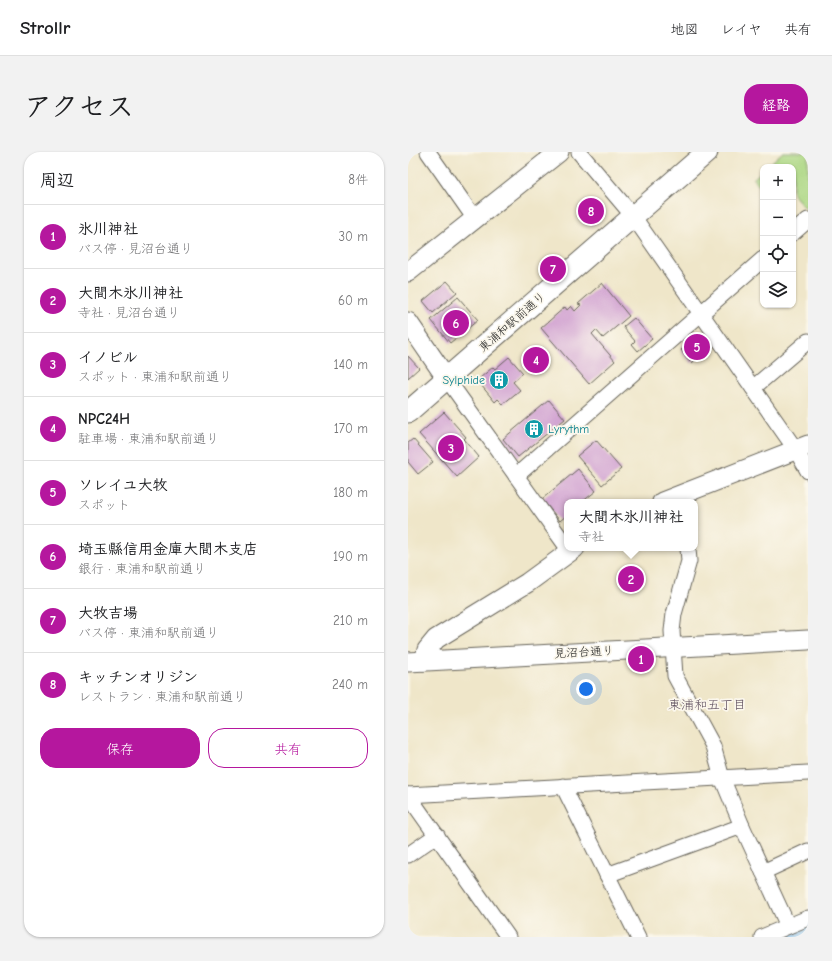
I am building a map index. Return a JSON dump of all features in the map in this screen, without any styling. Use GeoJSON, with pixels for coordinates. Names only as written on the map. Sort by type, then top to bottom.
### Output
{"type":"FeatureCollection","features":[{"type":"Feature","properties":{"kind":"main road","name":"東浦和駅前通り"},"geometry":{"type":"LineString","coordinates":[[408,412],[707,152]]}},
{"type":"Feature","properties":{"kind":"street"},"geometry":{"type":"LineString","coordinates":[[428,152],[475,219]]}},
{"type":"Feature","properties":{"kind":"street"},"geometry":{"type":"LineString","coordinates":[[408,272],[559,152]]}},
{"type":"Feature","properties":{"kind":"street"},"geometry":{"type":"LineString","coordinates":[[578,152],[633,216],[753,388],[802,448],[808,471]]}},
{"type":"Feature","properties":{"kind":"street"},"geometry":{"type":"LineString","coordinates":[[796,230],[808,220]]}},
{"type":"Feature","properties":{"kind":"street"},"geometry":{"type":"LineString","coordinates":[[516,476],[760,262]]}},
{"type":"Feature","properties":{"kind":"street"},"geometry":{"type":"LineString","coordinates":[[408,322],[516,476],[564,541]]}},
{"type":"Feature","properties":{"kind":"street"},"geometry":{"type":"LineString","coordinates":[[753,388],[808,341]]}},
{"type":"Feature","properties":{"kind":"street"},"geometry":{"type":"LineString","coordinates":[[675,499],[802,448]]}},
{"type":"Feature","properties":{"kind":"street"},"geometry":{"type":"LineString","coordinates":[[416,662],[436,639],[527,582],[567,551]]}},
{"type":"Feature","properties":{"kind":"street"},"geometry":{"type":"LineString","coordinates":[[688,551],[689,561],[674,614],[672,631],[675,676],[713,746],[722,778],[742,826],[788,926]]}},
{"type":"Feature","properties":{"kind":"street","name":"見沼台通り"},"geometry":{"type":"LineString","coordinates":[[416,662],[808,640]]}},
{"type":"Feature","properties":{"kind":"street"},"geometry":{"type":"LineString","coordinates":[[408,795],[808,773]]}},
{"type":"Feature","properties":{"kind":"street"},"geometry":{"type":"LineString","coordinates":[[563,786],[638,937]]}},
{"type":"Feature","properties":{"kind":"street"},"geometry":{"type":"LineString","coordinates":[[408,795],[508,937]]}},
{"type":"Feature","properties":{"kind":"street"},"geometry":{"type":"LineString","coordinates":[[607,875],[742,826]]}},
{"type":"Feature","properties":{"kind":"street"},"geometry":{"type":"LineString","coordinates":[[408,855],[437,835]]}},
{"type":"Feature","properties":{"kind":"street"},"geometry":{"type":"LineString","coordinates":[[763,872],[808,851]]}},
{"type":"Feature","properties":{"kind":"street"},"geometry":{"type":"LineString","coordinates":[[762,937],[808,918]]}},
{"type":"Feature","properties":{"kind":"green space"},"geometry":{"type":"Polygon","coordinates":[[[783,152],[808,152],[808,211],[796,197],[796,164],[769,164],[783,152]]]}},
{"type":"Feature","properties":{"kind":"green space"},"geometry":{"type":"Polygon","coordinates":[[[760,173],[760,187],[753,179],[760,173]]]}},
{"type":"Feature","properties":{"kind":"building"},"geometry":{"type":"Polygon","coordinates":[[[588,200],[602,216],[592,225],[578,208],[588,200]]]}},
{"type":"Feature","properties":{"kind":"building"},"geometry":{"type":"Polygon","coordinates":[[[447,281],[457,292],[433,313],[423,301],[447,281]]]}},
{"type":"Feature","properties":{"kind":"building"},"geometry":{"type":"Polygon","coordinates":[[[602,283],[629,316],[603,338],[596,330],[592,334],[615,361],[589,384],[541,328],[565,307],[567,310],[571,306],[575,311],[581,305],[578,304],[602,283]]]}},
{"type":"Feature","properties":{"kind":"building"},"geometry":{"type":"Polygon","coordinates":[[[458,297],[478,320],[450,343],[431,320],[458,297]]]}},
{"type":"Feature","properties":{"kind":"building"},"geometry":{"type":"Polygon","coordinates":[[[634,318],[652,339],[638,351],[632,344],[635,341],[623,327],[634,318]]]}},
{"type":"Feature","properties":{"kind":"building"},"geometry":{"type":"Polygon","coordinates":[[[699,334],[704,339],[707,337],[713,344],[692,363],[681,350],[699,334]]]}},
{"type":"Feature","properties":{"kind":"building"},"geometry":{"type":"Polygon","coordinates":[[[408,356],[419,368],[408,378],[408,356]]]}},
{"type":"Feature","properties":{"kind":"building","name":"Sylphide"},"geometry":{"type":"Polygon","coordinates":[[[509,357],[523,373],[513,382],[520,390],[503,404],[498,399],[495,402],[481,385],[484,383],[480,378],[493,367],[495,369],[509,357]]]}},
{"type":"Feature","properties":{"kind":"building","name":"Lyrythm"},"geometry":{"type":"Polygon","coordinates":[[[549,400],[565,419],[518,457],[503,439],[549,400]]]}},
{"type":"Feature","properties":{"kind":"building"},"geometry":{"type":"Polygon","coordinates":[[[444,412],[466,437],[464,439],[479,457],[457,477],[419,434],[444,412]]]}},
{"type":"Feature","properties":{"kind":"building"},"geometry":{"type":"Polygon","coordinates":[[[413,439],[433,462],[418,474],[408,462],[408,443],[413,439]]]}},
{"type":"Feature","properties":{"kind":"building"},"geometry":{"type":"Polygon","coordinates":[[[596,440],[621,469],[602,485],[577,456],[596,440]]]}},
{"type":"Feature","properties":{"kind":"building"},"geometry":{"type":"Polygon","coordinates":[[[578,469],[596,491],[586,499],[564,499],[564,518],[560,521],[542,499],[578,469]]]}},
{"type":"Feature","properties":{"kind":"waterway"},"geometry":{"type":"LineString","coordinates":[[802,937],[808,935]]}},
{"type":"Feature","properties":{"kind":"place","name":"キッチンオリジン"},"geometry":{"type":"Point","coordinates":[591,211]}},
{"type":"Feature","properties":{"kind":"place","name":"大牧吉場"},"geometry":{"type":"Point","coordinates":[553,269]}},
{"type":"Feature","properties":{"kind":"place","name":"埼玉縣信用金庫大間木支店"},"geometry":{"type":"Point","coordinates":[456,323]}},
{"type":"Feature","properties":{"kind":"place","name":"ソレイユ大牧"},"geometry":{"type":"Point","coordinates":[697,347]}},
{"type":"Feature","properties":{"kind":"place","name":"NPC24H"},"geometry":{"type":"Point","coordinates":[536,360]}},
{"type":"Feature","properties":{"kind":"place","name":"Sylphide"},"geometry":{"type":"Point","coordinates":[499,380]}},
{"type":"Feature","properties":{"kind":"place","name":"Lyrythm"},"geometry":{"type":"Point","coordinates":[534,429]}},
{"type":"Feature","properties":{"kind":"place","name":"イノビル"},"geometry":{"type":"Point","coordinates":[451,448]}},
{"type":"Feature","properties":{"kind":"place","name":"大間木氷川神社"},"geometry":{"type":"Point","coordinates":[631,579]}},
{"type":"Feature","properties":{"kind":"place","name":"氷川神社"},"geometry":{"type":"Point","coordinates":[641,659]}},
{"type":"Feature","properties":{"kind":"district","name":"東浦和五丁目"},"geometry":{"type":"Point","coordinates":[707,704]}}]}
